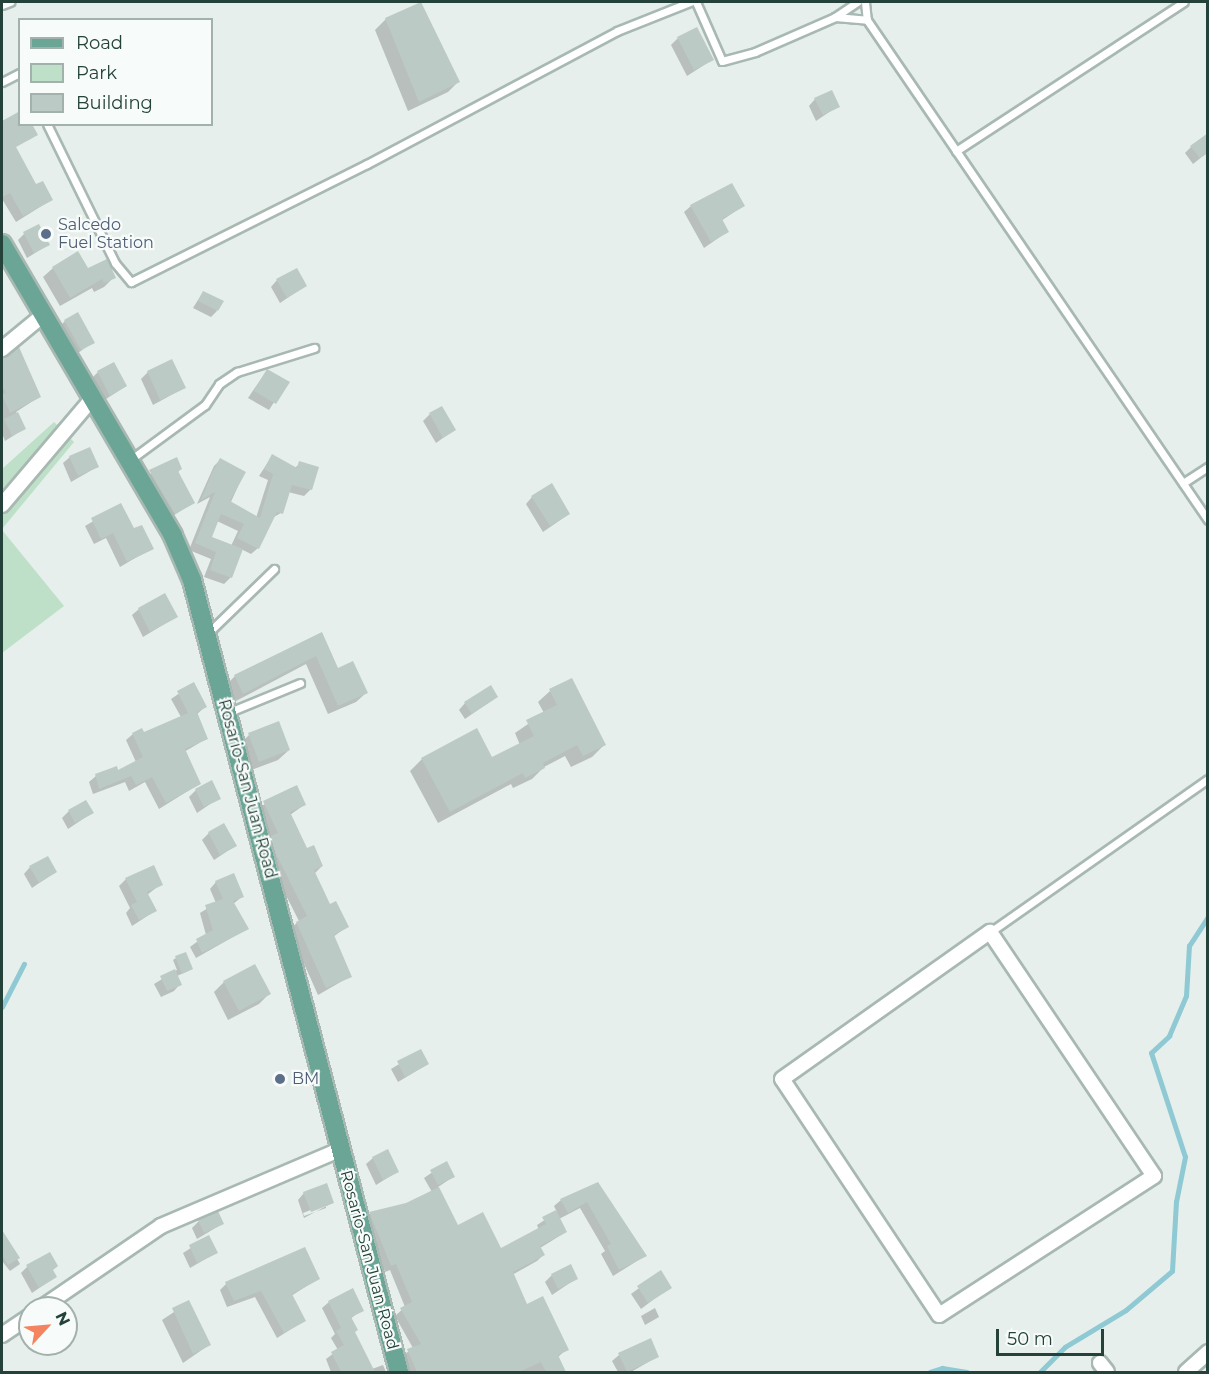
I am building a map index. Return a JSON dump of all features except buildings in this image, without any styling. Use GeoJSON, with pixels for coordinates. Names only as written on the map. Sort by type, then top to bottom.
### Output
{"type":"FeatureCollection","features":[{"type":"Feature","properties":{"kind":"main road","name":"Rosario-San Juan Road"},"geometry":{"type":"LineString","coordinates":[[2,244],[91,400],[173,536],[208,633],[339,1150],[399,1372]]}},
{"type":"Feature","properties":{"kind":"street"},"geometry":{"type":"LineString","coordinates":[[2,349],[42,316]]}},
{"type":"Feature","properties":{"kind":"street"},"geometry":{"type":"LineString","coordinates":[[2,506],[91,400]]}},
{"type":"Feature","properties":{"kind":"street"},"geometry":{"type":"LineString","coordinates":[[990,932],[1154,1176],[939,1314],[782,1079],[990,932]]}},
{"type":"Feature","properties":{"kind":"street"},"geometry":{"type":"LineString","coordinates":[[59,1296],[161,1226],[339,1150]]}},
{"type":"Feature","properties":{"kind":"street"},"geometry":{"type":"LineString","coordinates":[[2,1335],[18,1324]]}},
{"type":"Feature","properties":{"kind":"street"},"geometry":{"type":"LineString","coordinates":[[1186,1372],[1208,1352]]}},
{"type":"Feature","properties":{"kind":"lane"},"geometry":{"type":"LineString","coordinates":[[2,5],[10,2]]}},
{"type":"Feature","properties":{"kind":"lane"},"geometry":{"type":"LineString","coordinates":[[47,126],[115,263],[130,282],[367,164],[617,31],[690,2]]}},
{"type":"Feature","properties":{"kind":"lane"},"geometry":{"type":"LineString","coordinates":[[696,2],[722,61],[755,52],[835,16],[857,2]]}},
{"type":"Feature","properties":{"kind":"lane"},"geometry":{"type":"LineString","coordinates":[[865,2],[867,20],[1208,520]]}},
{"type":"Feature","properties":{"kind":"lane"},"geometry":{"type":"LineString","coordinates":[[956,151],[1184,2]]}},
{"type":"Feature","properties":{"kind":"lane"},"geometry":{"type":"LineString","coordinates":[[835,16],[867,20]]}},
{"type":"Feature","properties":{"kind":"lane"},"geometry":{"type":"LineString","coordinates":[[2,82],[18,74]]}},
{"type":"Feature","properties":{"kind":"lane"},"geometry":{"type":"LineString","coordinates":[[128,461],[205,405],[219,384],[237,372],[314,348]]}},
{"type":"Feature","properties":{"kind":"lane"},"geometry":{"type":"LineString","coordinates":[[1183,483],[1208,467]]}},
{"type":"Feature","properties":{"kind":"lane"},"geometry":{"type":"LineString","coordinates":[[208,633],[274,569]]}},
{"type":"Feature","properties":{"kind":"lane"},"geometry":{"type":"LineString","coordinates":[[227,713],[300,683]]}},
{"type":"Feature","properties":{"kind":"lane"},"geometry":{"type":"LineString","coordinates":[[990,932],[1208,779]]}},
{"type":"Feature","properties":{"kind":"green space"},"geometry":{"type":"Polygon","coordinates":[[[54,422],[74,442],[2,529],[2,469],[54,422]]]}},
{"type":"Feature","properties":{"kind":"green space"},"geometry":{"type":"Polygon","coordinates":[[[2,530],[64,606],[2,653],[2,530]]]}},
{"type":"Feature","properties":{"kind":"waterway"},"geometry":{"type":"LineString","coordinates":[[1040,1372],[1065,1347],[1126,1310],[1172,1271],[1176,1202],[1185,1157],[1151,1053],[1169,1036],[1186,996],[1189,946],[1208,917]]}},
{"type":"Feature","properties":{"kind":"waterway"},"geometry":{"type":"LineString","coordinates":[[2,1007],[24,964]]}},
{"type":"Feature","properties":{"kind":"waterway"},"geometry":{"type":"LineString","coordinates":[[930,1372],[942,1368],[967,1372]]}},
{"type":"Feature","properties":{"kind":"place","name":"Salcedo Fuel Station"},"geometry":{"type":"Point","coordinates":[46,234]}},
{"type":"Feature","properties":{"kind":"place","name":"BM"},"geometry":{"type":"Point","coordinates":[280,1079]}}]}
